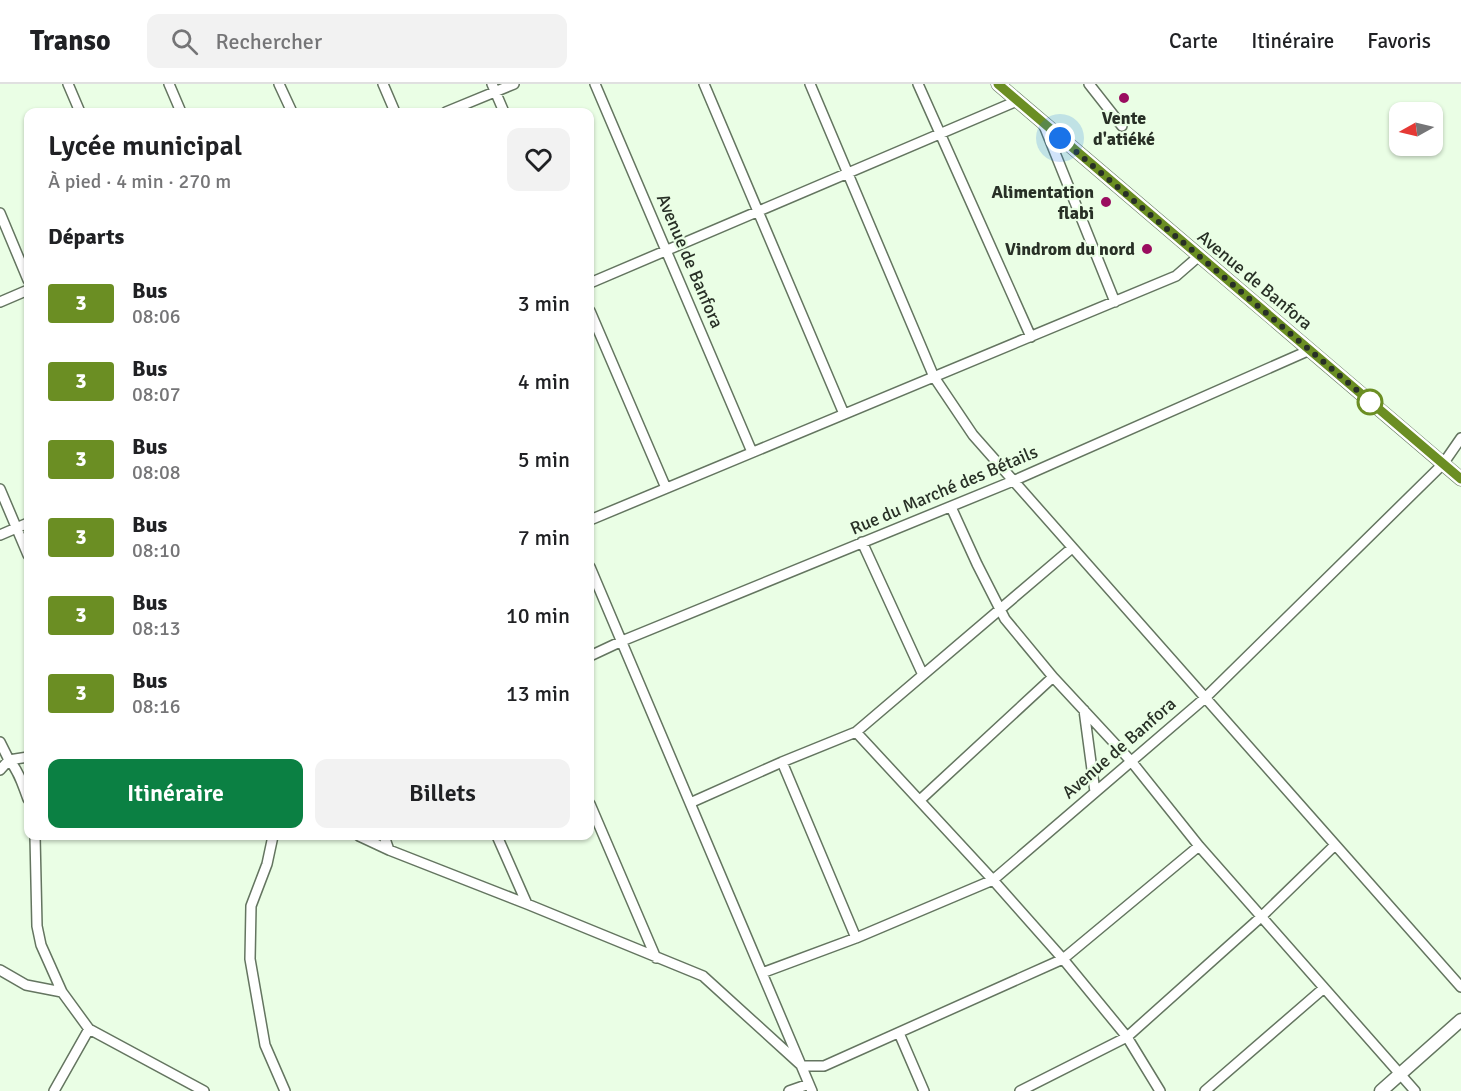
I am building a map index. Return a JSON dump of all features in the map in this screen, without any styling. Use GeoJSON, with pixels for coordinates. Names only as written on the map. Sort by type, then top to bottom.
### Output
{"type":"FeatureCollection","features":[{"type":"Feature","properties":{"kind":"main road","name":"Avenue de Banfora"},"geometry":{"type":"LineString","coordinates":[[998,84],[1461,479]]}},
{"type":"Feature","properties":{"kind":"main road"},"geometry":{"type":"LineString","coordinates":[[1381,1091],[1461,1020]]}},
{"type":"Feature","properties":{"kind":"street"},"geometry":{"type":"LineString","coordinates":[[68,84],[78,108]]}},
{"type":"Feature","properties":{"kind":"street"},"geometry":{"type":"LineString","coordinates":[[170,84],[180,108]]}},
{"type":"Feature","properties":{"kind":"street"},"geometry":{"type":"LineString","coordinates":[[279,84],[290,108]]}},
{"type":"Feature","properties":{"kind":"street"},"geometry":{"type":"LineString","coordinates":[[383,84],[393,108]]}},
{"type":"Feature","properties":{"kind":"street"},"geometry":{"type":"LineString","coordinates":[[454,108],[493,88],[513,84]]}},
{"type":"Feature","properties":{"kind":"street","name":"Avenue de Banfora"},"geometry":{"type":"LineString","coordinates":[[595,84],[752,452]]}},
{"type":"Feature","properties":{"kind":"street"},"geometry":{"type":"LineString","coordinates":[[704,84],[844,414]]}},
{"type":"Feature","properties":{"kind":"street"},"geometry":{"type":"LineString","coordinates":[[810,84],[934,377],[973,435],[1461,987]]}},
{"type":"Feature","properties":{"kind":"street"},"geometry":{"type":"LineString","coordinates":[[918,84],[1030,337]]}},
{"type":"Feature","properties":{"kind":"street"},"geometry":{"type":"LineString","coordinates":[[1089,84],[1122,126]]}},
{"type":"Feature","properties":{"kind":"street"},"geometry":{"type":"LineString","coordinates":[[493,88],[502,108]]}},
{"type":"Feature","properties":{"kind":"street"},"geometry":{"type":"LineString","coordinates":[[594,281],[1017,101]]}},
{"type":"Feature","properties":{"kind":"street","name":"Avenue de Banfora"},"geometry":{"type":"LineString","coordinates":[[1043,123],[1115,302]]}},
{"type":"Feature","properties":{"kind":"street"},"geometry":{"type":"LineString","coordinates":[[0,213],[24,270]]}},
{"type":"Feature","properties":{"kind":"street"},"geometry":{"type":"LineString","coordinates":[[594,518],[1176,276],[1199,256]]}},
{"type":"Feature","properties":{"kind":"street"},"geometry":{"type":"LineString","coordinates":[[0,302],[24,292]]}},
{"type":"Feature","properties":{"kind":"street"},"geometry":{"type":"LineString","coordinates":[[594,319],[666,488]]}},
{"type":"Feature","properties":{"kind":"street","name":"Rue du Marché des Bétails"},"geometry":{"type":"LineString","coordinates":[[594,654],[951,507],[1310,350]]}},
{"type":"Feature","properties":{"kind":"street"},"geometry":{"type":"LineString","coordinates":[[1443,464],[1461,438]]}},
{"type":"Feature","properties":{"kind":"street","name":"Avenue de Banfora"},"geometry":{"type":"LineString","coordinates":[[762,973],[856,938],[993,880],[1205,698],[1443,464]]}},
{"type":"Feature","properties":{"kind":"street"},"geometry":{"type":"LineString","coordinates":[[0,489],[24,545]]}},
{"type":"Feature","properties":{"kind":"street"},"geometry":{"type":"LineString","coordinates":[[951,507],[1005,619],[1053,677],[1131,761],[1199,846],[1415,1091]]}},
{"type":"Feature","properties":{"kind":"street"},"geometry":{"type":"LineString","coordinates":[[0,535],[24,525]]}},
{"type":"Feature","properties":{"kind":"street"},"geometry":{"type":"LineString","coordinates":[[862,542],[923,675]]}},
{"type":"Feature","properties":{"kind":"street"},"geometry":{"type":"LineString","coordinates":[[690,803],[856,732],[1072,548]]}},
{"type":"Feature","properties":{"kind":"street"},"geometry":{"type":"LineString","coordinates":[[594,576],[811,1088],[789,1091]]}},
{"type":"Feature","properties":{"kind":"street"},"geometry":{"type":"LineString","coordinates":[[920,800],[1053,677]]}},
{"type":"Feature","properties":{"kind":"street"},"geometry":{"type":"LineString","coordinates":[[1084,710],[1095,792]]}},
{"type":"Feature","properties":{"kind":"street"},"geometry":{"type":"LineString","coordinates":[[856,732],[1063,959],[1127,1036],[1160,1091]]}},
{"type":"Feature","properties":{"kind":"street"},"geometry":{"type":"LineString","coordinates":[[0,742],[24,787]]}},
{"type":"Feature","properties":{"kind":"street"},"geometry":{"type":"LineString","coordinates":[[0,771],[9,760],[24,758]]}},
{"type":"Feature","properties":{"kind":"street"},"geometry":{"type":"LineString","coordinates":[[783,762],[856,938]]}},
{"type":"Feature","properties":{"kind":"street"},"geometry":{"type":"LineString","coordinates":[[594,813],[656,958]]}},
{"type":"Feature","properties":{"kind":"street"},"geometry":{"type":"LineString","coordinates":[[35,840],[37,926],[41,945],[62,992],[89,1029],[204,1091]]}},
{"type":"Feature","properties":{"kind":"street"},"geometry":{"type":"LineString","coordinates":[[272,840],[267,864],[251,906],[250,959],[265,1045],[285,1091]]}},
{"type":"Feature","properties":{"kind":"street"},"geometry":{"type":"LineString","coordinates":[[368,840],[703,976],[802,1066],[824,1066],[1063,959],[1199,846]]}},
{"type":"Feature","properties":{"kind":"street"},"geometry":{"type":"LineString","coordinates":[[385,840],[389,850]]}},
{"type":"Feature","properties":{"kind":"street"},"geometry":{"type":"LineString","coordinates":[[499,840],[527,904]]}},
{"type":"Feature","properties":{"kind":"street"},"geometry":{"type":"LineString","coordinates":[[1020,1091],[1127,1036],[1261,917],[1335,845]]}},
{"type":"Feature","properties":{"kind":"street"},"geometry":{"type":"LineString","coordinates":[[0,970],[26,985],[62,992]]}},
{"type":"Feature","properties":{"kind":"street"},"geometry":{"type":"LineString","coordinates":[[1205,1091],[1324,988]]}},
{"type":"Feature","properties":{"kind":"street"},"geometry":{"type":"LineString","coordinates":[[54,1091],[89,1029]]}},
{"type":"Feature","properties":{"kind":"street"},"geometry":{"type":"LineString","coordinates":[[899,1033],[924,1091]]}},
{"type":"Feature","properties":{"kind":"bus line","name":"3"},"geometry":{"type":"LineString","coordinates":[[998,84],[1461,479]]}},
{"type":"Feature","properties":{"kind":"place","name":"Vente d'atiéké"},"geometry":{"type":"Point","coordinates":[1124,98]}},
{"type":"Feature","properties":{"kind":"place","name":"Alimentation flabi"},"geometry":{"type":"Point","coordinates":[1106,202]}},
{"type":"Feature","properties":{"kind":"place","name":"Vindrom du nord"},"geometry":{"type":"Point","coordinates":[1147,249]}},
{"type":"Feature","properties":{"kind":"route"},"geometry":{"type":"LineString","coordinates":[[1060,138],[1372,403],[1370,402]]}}]}
